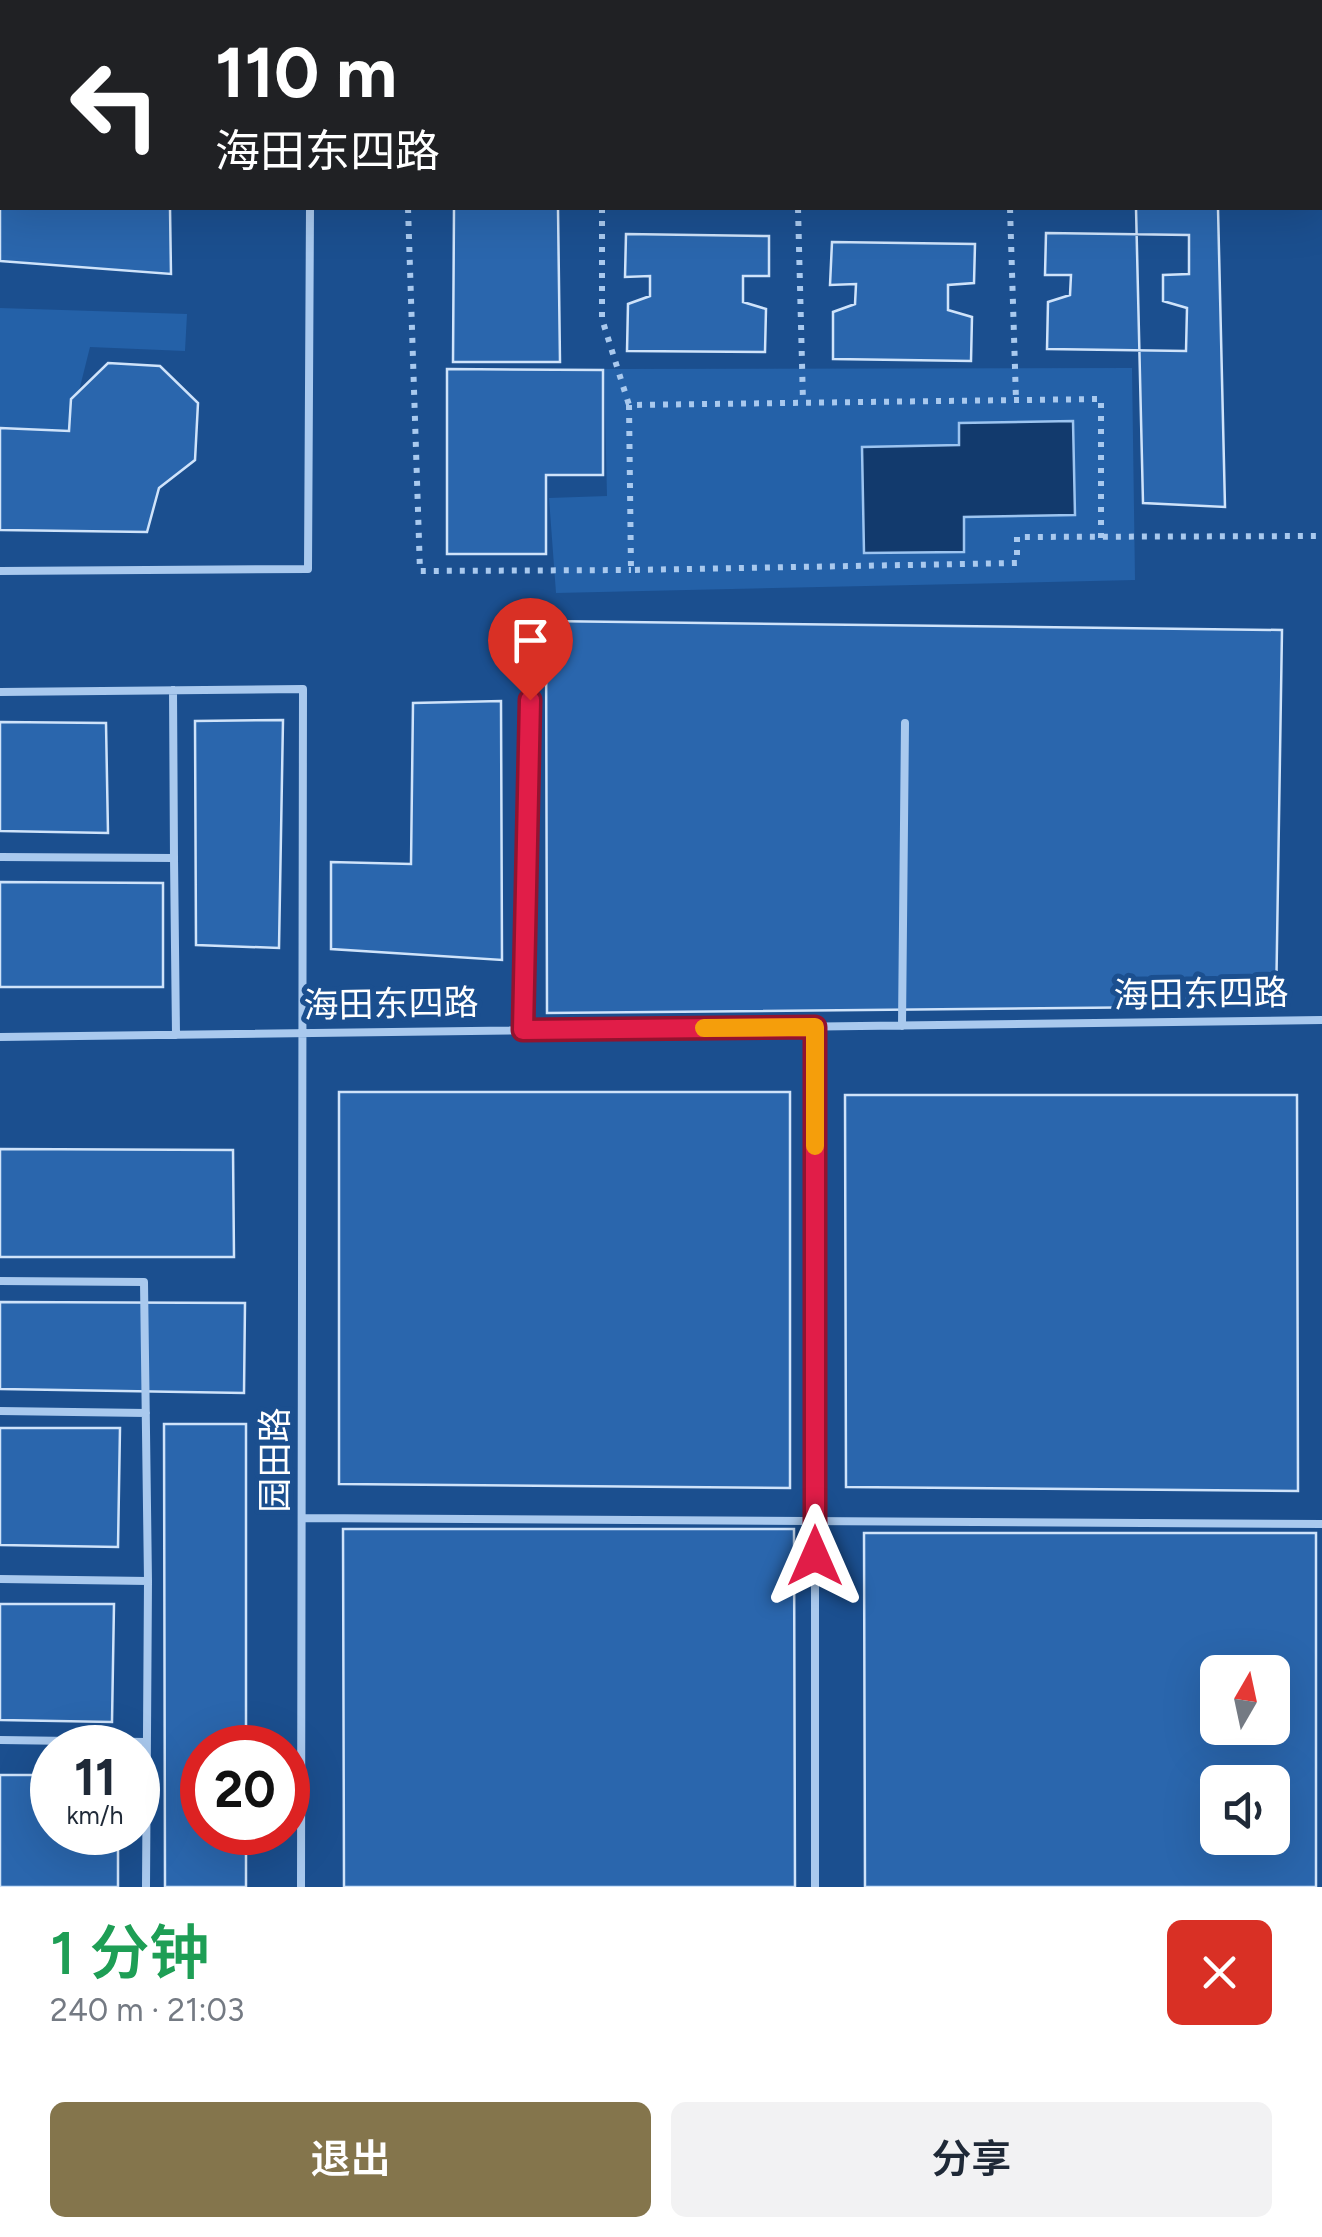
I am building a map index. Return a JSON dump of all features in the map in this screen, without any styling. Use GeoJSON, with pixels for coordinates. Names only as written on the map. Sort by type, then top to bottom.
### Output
{"type":"FeatureCollection","features":[{"type":"Feature","properties":{"kind":"lane"},"geometry":{"type":"LineString","coordinates":[[0,571],[308,569],[310,210]]}},
{"type":"Feature","properties":{"kind":"lane"},"geometry":{"type":"LineString","coordinates":[[523,1030],[531,627]]}},
{"type":"Feature","properties":{"kind":"lane","name":"园田路"},"geometry":{"type":"LineString","coordinates":[[173,690],[302,689],[301,1887]]}},
{"type":"Feature","properties":{"kind":"lane"},"geometry":{"type":"LineString","coordinates":[[0,692],[173,690],[176,1034]]}},
{"type":"Feature","properties":{"kind":"lane"},"geometry":{"type":"LineString","coordinates":[[902,1026],[905,723]]}},
{"type":"Feature","properties":{"kind":"lane"},"geometry":{"type":"LineString","coordinates":[[0,857],[174,858]]}},
{"type":"Feature","properties":{"kind":"lane","name":"海田东四路"},"geometry":{"type":"LineString","coordinates":[[0,1037],[1322,1020]]}},
{"type":"Feature","properties":{"kind":"lane"},"geometry":{"type":"LineString","coordinates":[[815,1027],[815,1887]]}},
{"type":"Feature","properties":{"kind":"lane"},"geometry":{"type":"LineString","coordinates":[[0,1281],[144,1282],[146,1725]]}},
{"type":"Feature","properties":{"kind":"lane"},"geometry":{"type":"LineString","coordinates":[[0,1411],[146,1413]]}},
{"type":"Feature","properties":{"kind":"lane"},"geometry":{"type":"LineString","coordinates":[[302,1518],[1322,1524]]}},
{"type":"Feature","properties":{"kind":"lane"},"geometry":{"type":"LineString","coordinates":[[0,1579],[148,1581]]}},
{"type":"Feature","properties":{"kind":"lane"},"geometry":{"type":"LineString","coordinates":[[0,1740],[30,1740]]}},
{"type":"Feature","properties":{"kind":"lane"},"geometry":{"type":"LineString","coordinates":[[146,1855],[146,1887]]}},
{"type":"Feature","properties":{"kind":"path"},"geometry":{"type":"LineString","coordinates":[[408,210],[420,571],[1017,564],[1017,537],[1322,536]]}},
{"type":"Feature","properties":{"kind":"path"},"geometry":{"type":"LineString","coordinates":[[602,210],[602,319],[628,405],[631,570]]}},
{"type":"Feature","properties":{"kind":"path"},"geometry":{"type":"LineString","coordinates":[[798,210],[803,402]]}},
{"type":"Feature","properties":{"kind":"path"},"geometry":{"type":"LineString","coordinates":[[1010,210],[1016,400]]}},
{"type":"Feature","properties":{"kind":"path"},"geometry":{"type":"LineString","coordinates":[[628,405],[1101,399],[1102,538]]}},
{"type":"Feature","properties":{"kind":"shaded area"},"geometry":{"type":"Polygon","coordinates":[[[0,308],[187,314],[185,351],[90,347],[69,431],[0,428],[0,308]]]}},
{"type":"Feature","properties":{"kind":"shaded area"},"geometry":{"type":"Polygon","coordinates":[[[1132,368],[1135,580],[556,593],[549,498],[607,496],[604,369],[1132,368]]]}},
{"type":"Feature","properties":{"kind":"shaded area"},"geometry":{"type":"Polygon","coordinates":[[[1073,421],[1075,515],[964,517],[964,552],[864,553],[862,447],[959,445],[959,423],[1073,421]]]}},
{"type":"Feature","properties":{"kind":"building"},"geometry":{"type":"Polygon","coordinates":[[[0,210],[170,210],[171,274],[0,261],[0,210]]]}},
{"type":"Feature","properties":{"kind":"building"},"geometry":{"type":"Polygon","coordinates":[[[454,210],[558,210],[560,362],[453,362],[454,210]]]}},
{"type":"Feature","properties":{"kind":"building"},"geometry":{"type":"Polygon","coordinates":[[[1136,210],[1218,210],[1225,507],[1143,503],[1136,210]]]}},
{"type":"Feature","properties":{"kind":"building"},"geometry":{"type":"Polygon","coordinates":[[[1046,233],[1189,235],[1189,274],[1163,275],[1163,301],[1187,308],[1186,351],[1047,349],[1048,302],[1070,295],[1071,275],[1045,275],[1046,233]]]}},
{"type":"Feature","properties":{"kind":"building"},"geometry":{"type":"Polygon","coordinates":[[[626,234],[769,236],[769,276],[743,276],[743,302],[766,309],[765,352],[627,351],[628,304],[650,296],[650,276],[625,277],[626,234]]]}},
{"type":"Feature","properties":{"kind":"building"},"geometry":{"type":"Polygon","coordinates":[[[832,242],[975,244],[974,283],[948,285],[948,310],[972,317],[971,361],[833,359],[833,312],[855,304],[856,284],[830,285],[832,242]]]}},
{"type":"Feature","properties":{"kind":"building"},"geometry":{"type":"Polygon","coordinates":[[[108,363],[160,366],[198,403],[195,460],[159,488],[147,532],[0,530],[0,428],[69,431],[71,399],[108,363]]]}},
{"type":"Feature","properties":{"kind":"building"},"geometry":{"type":"Polygon","coordinates":[[[447,369],[603,370],[603,475],[546,475],[546,554],[447,554],[447,369]]]}},
{"type":"Feature","properties":{"kind":"building"},"geometry":{"type":"Polygon","coordinates":[[[546,621],[1282,630],[1276,1006],[547,1013],[546,621]]]}},
{"type":"Feature","properties":{"kind":"building"},"geometry":{"type":"Polygon","coordinates":[[[501,701],[502,960],[331,949],[331,862],[411,864],[413,703],[501,701]]]}},
{"type":"Feature","properties":{"kind":"building"},"geometry":{"type":"Polygon","coordinates":[[[283,720],[279,948],[196,945],[195,721],[283,720]]]}},
{"type":"Feature","properties":{"kind":"building"},"geometry":{"type":"Polygon","coordinates":[[[0,722],[106,723],[108,833],[0,831],[0,722]]]}},
{"type":"Feature","properties":{"kind":"building"},"geometry":{"type":"Polygon","coordinates":[[[0,882],[163,883],[163,987],[0,987],[0,882]]]}},
{"type":"Feature","properties":{"kind":"building"},"geometry":{"type":"Polygon","coordinates":[[[339,1092],[790,1092],[790,1488],[339,1484],[339,1092]]]}},
{"type":"Feature","properties":{"kind":"building"},"geometry":{"type":"Polygon","coordinates":[[[845,1095],[1297,1095],[1298,1491],[846,1487],[845,1095]]]}},
{"type":"Feature","properties":{"kind":"building"},"geometry":{"type":"Polygon","coordinates":[[[0,1149],[233,1150],[234,1257],[0,1257],[0,1149]]]}},
{"type":"Feature","properties":{"kind":"building"},"geometry":{"type":"Polygon","coordinates":[[[0,1302],[245,1303],[244,1393],[0,1389],[0,1302]]]}},
{"type":"Feature","properties":{"kind":"building"},"geometry":{"type":"Polygon","coordinates":[[[164,1424],[246,1424],[246,1725],[180,1725],[180,1855],[246,1855],[246,1887],[165,1887],[164,1424]]]}},
{"type":"Feature","properties":{"kind":"building"},"geometry":{"type":"Polygon","coordinates":[[[0,1428],[120,1428],[118,1547],[0,1545],[0,1428]]]}},
{"type":"Feature","properties":{"kind":"building"},"geometry":{"type":"Polygon","coordinates":[[[343,1529],[794,1529],[795,1887],[344,1887],[343,1529]]]}},
{"type":"Feature","properties":{"kind":"building"},"geometry":{"type":"Polygon","coordinates":[[[864,1533],[1316,1533],[1316,1887],[865,1887],[864,1533]]]}},
{"type":"Feature","properties":{"kind":"building"},"geometry":{"type":"Polygon","coordinates":[[[0,1604],[114,1604],[112,1722],[0,1720],[0,1604]]]}},
{"type":"Feature","properties":{"kind":"building"},"geometry":{"type":"Polygon","coordinates":[[[0,1775],[30,1775],[30,1855],[118,1855],[118,1887],[0,1887],[0,1775]]]}},
{"type":"Feature","properties":{"kind":"slow traffic"},"geometry":{"type":"LineString","coordinates":[[704,1028],[815,1027],[815,1146]]}},
{"type":"Feature","properties":{"kind":"route"},"geometry":{"type":"LineString","coordinates":[[530,700],[523,1030],[815,1027],[815,1556]]}}]}
